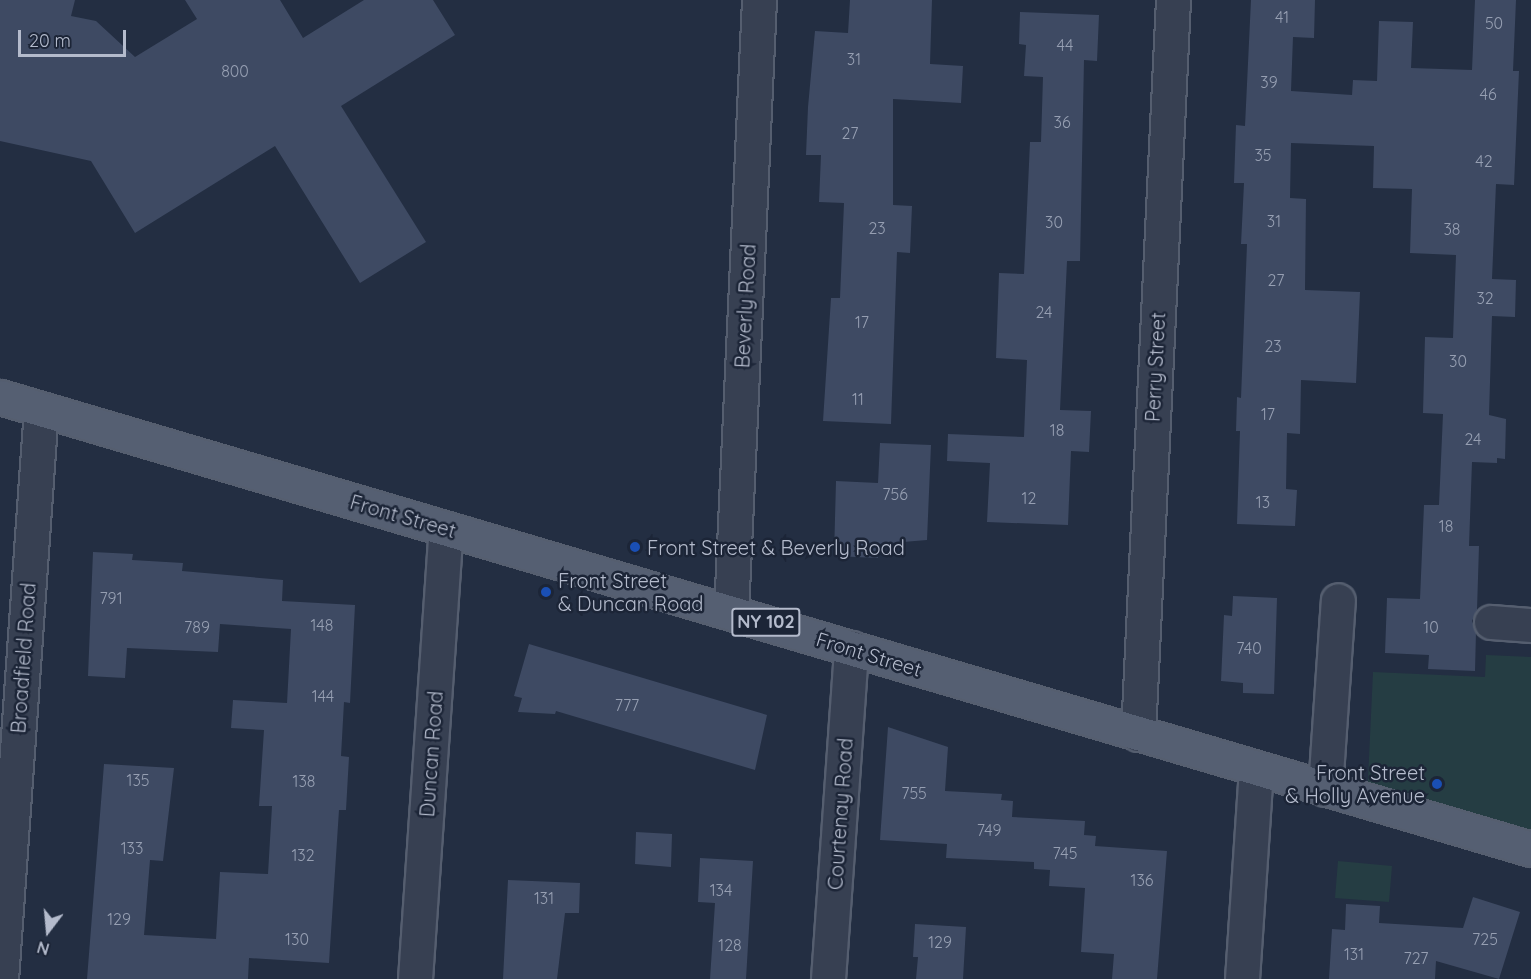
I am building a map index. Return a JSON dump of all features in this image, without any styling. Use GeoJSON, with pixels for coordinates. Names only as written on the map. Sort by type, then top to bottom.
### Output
{"type":"FeatureCollection","features":[{"type":"Feature","properties":{"kind":"main road","name":"Front Street"},"geometry":{"type":"LineString","coordinates":[[0,397],[1531,849]]}},
{"type":"Feature","properties":{"kind":"street","name":"Beverly Road"},"geometry":{"type":"LineString","coordinates":[[731,612],[759,0]]}},
{"type":"Feature","properties":{"kind":"street","name":"Perry Street"},"geometry":{"type":"LineString","coordinates":[[1138,734],[1173,0]]}},
{"type":"Feature","properties":{"kind":"street","name":"Broadfield Road"},"geometry":{"type":"LineString","coordinates":[[1,979],[7,782],[41,409]]}},
{"type":"Feature","properties":{"kind":"street","name":"Duncan Road"},"geometry":{"type":"LineString","coordinates":[[415,979],[446,529]]}},
{"type":"Feature","properties":{"kind":"street"},"geometry":{"type":"LineString","coordinates":[[1325,789],[1338,600]]}},
{"type":"Feature","properties":{"kind":"street"},"geometry":{"type":"LineString","coordinates":[[1491,622],[1531,625]]}},
{"type":"Feature","properties":{"kind":"street","name":"Courtenay Road"},"geometry":{"type":"LineString","coordinates":[[828,979],[851,648]]}},
{"type":"Feature","properties":{"kind":"street"},"geometry":{"type":"LineString","coordinates":[[1242,979],[1256,769]]}},
{"type":"Feature","properties":{"kind":"green space"},"geometry":{"type":"Polygon","coordinates":[[[1486,655],[1531,657],[1531,849],[1367,801],[1373,672],[1485,677],[1486,655]]]}},
{"type":"Feature","properties":{"kind":"green space"},"geometry":{"type":"Polygon","coordinates":[[[1338,861],[1392,866],[1389,902],[1335,898],[1338,861]]]}},
{"type":"Feature","properties":{"kind":"building"},"geometry":{"type":"Polygon","coordinates":[[[0,0],[75,0],[71,16],[96,21],[135,57],[197,19],[185,0],[280,0],[303,38],[364,0],[433,0],[455,35],[341,106],[426,242],[360,283],[275,146],[135,233],[91,161],[0,141],[0,0]]]}},
{"type":"Feature","properties":{"kind":"building"},"geometry":{"type":"Polygon","coordinates":[[[850,0],[932,0],[930,64],[963,66],[961,103],[893,99],[893,205],[912,206],[910,253],[897,252],[891,424],[823,421],[831,298],[840,298],[844,203],[819,202],[821,155],[806,155],[808,107],[815,31],[848,33],[850,0]]]}},
{"type":"Feature","properties":{"kind":"building"},"geometry":{"type":"Polygon","coordinates":[[[1251,0],[1315,0],[1314,38],[1293,37],[1291,91],[1352,95],[1353,80],[1377,81],[1379,21],[1413,22],[1411,68],[1472,70],[1475,0],[1516,0],[1513,71],[1519,71],[1514,185],[1496,184],[1492,279],[1516,280],[1515,317],[1492,316],[1489,415],[1506,419],[1505,459],[1497,458],[1497,463],[1472,462],[1469,546],[1479,546],[1477,610],[1472,621],[1476,632],[1475,671],[1428,669],[1429,655],[1385,653],[1387,598],[1420,599],[1424,505],[1439,505],[1443,414],[1423,413],[1425,337],[1453,338],[1456,255],[1410,253],[1412,189],[1373,188],[1374,146],[1291,143],[1290,198],[1306,199],[1305,290],[1360,292],[1356,383],[1301,380],[1300,434],[1287,433],[1286,489],[1297,490],[1295,526],[1237,524],[1240,431],[1236,431],[1237,397],[1241,398],[1247,244],[1241,244],[1244,183],[1234,183],[1236,125],[1245,126],[1251,0]]]}},
{"type":"Feature","properties":{"kind":"building"},"geometry":{"type":"Polygon","coordinates":[[[1020,12],[1099,15],[1097,61],[1084,60],[1080,261],[1067,261],[1060,410],[1091,411],[1089,452],[1071,451],[1068,525],[987,522],[990,463],[947,461],[948,434],[1024,437],[1027,360],[996,358],[999,273],[1024,274],[1030,142],[1041,142],[1043,77],[1024,76],[1026,45],[1019,44],[1020,12]]]}},
{"type":"Feature","properties":{"kind":"building"},"geometry":{"type":"Polygon","coordinates":[[[880,443],[931,445],[927,540],[879,544],[878,558],[834,556],[836,481],[878,483],[880,443]]]}},
{"type":"Feature","properties":{"kind":"building"},"geometry":{"type":"Polygon","coordinates":[[[93,552],[133,554],[132,560],[183,563],[182,571],[283,580],[282,601],[355,605],[350,703],[344,702],[341,756],[349,757],[346,810],[339,810],[329,963],[249,958],[248,979],[87,979],[104,764],[174,768],[163,861],[150,860],[144,935],[216,939],[220,872],[268,874],[272,806],[259,806],[264,730],[231,728],[233,700],[287,703],[291,629],[220,624],[218,652],[127,648],[125,678],[88,676],[93,552]]]}},
{"type":"Feature","properties":{"kind":"building"},"geometry":{"type":"Polygon","coordinates":[[[1233,596],[1277,598],[1274,694],[1243,693],[1243,683],[1221,681],[1224,615],[1232,616],[1233,596]]]}},
{"type":"Feature","properties":{"kind":"building"},"geometry":{"type":"Polygon","coordinates":[[[529,644],[767,715],[755,770],[556,711],[555,714],[518,712],[522,698],[514,696],[529,644]]]}},
{"type":"Feature","properties":{"kind":"building"},"geometry":{"type":"Polygon","coordinates":[[[888,727],[948,747],[945,791],[1002,794],[1001,800],[1013,801],[1012,817],[1085,821],[1084,835],[1096,836],[1095,846],[1167,851],[1157,979],[1112,979],[1114,954],[1081,952],[1085,888],[1049,886],[1050,870],[1034,869],[1034,862],[946,858],[947,844],[880,840],[888,727]]]}},
{"type":"Feature","properties":{"kind":"building"},"geometry":{"type":"Polygon","coordinates":[[[636,832],[672,834],[671,867],[635,864],[636,832]]]}},
{"type":"Feature","properties":{"kind":"building"},"geometry":{"type":"Polygon","coordinates":[[[700,858],[753,861],[746,979],[710,979],[715,903],[698,902],[700,858]]]}},
{"type":"Feature","properties":{"kind":"building"},"geometry":{"type":"Polygon","coordinates":[[[508,880],[580,883],[579,913],[565,913],[557,979],[503,979],[508,880]]]}},
{"type":"Feature","properties":{"kind":"building"},"geometry":{"type":"Polygon","coordinates":[[[1473,897],[1520,912],[1499,979],[1436,961],[1435,979],[1329,979],[1332,929],[1345,930],[1346,904],[1380,906],[1379,923],[1463,928],[1473,897]]]}},
{"type":"Feature","properties":{"kind":"building"},"geometry":{"type":"Polygon","coordinates":[[[915,924],[966,927],[963,979],[916,979],[918,957],[913,957],[915,924]]]}},
{"type":"Feature","properties":{"kind":"place","name":"Front Street & Beverly Road"},"geometry":{"type":"Point","coordinates":[635,547]}},
{"type":"Feature","properties":{"kind":"place","name":"Front Street & Duncan Road"},"geometry":{"type":"Point","coordinates":[546,592]}},
{"type":"Feature","properties":{"kind":"place","name":"Front Street & Holly Avenue"},"geometry":{"type":"Point","coordinates":[1437,784]}}]}
